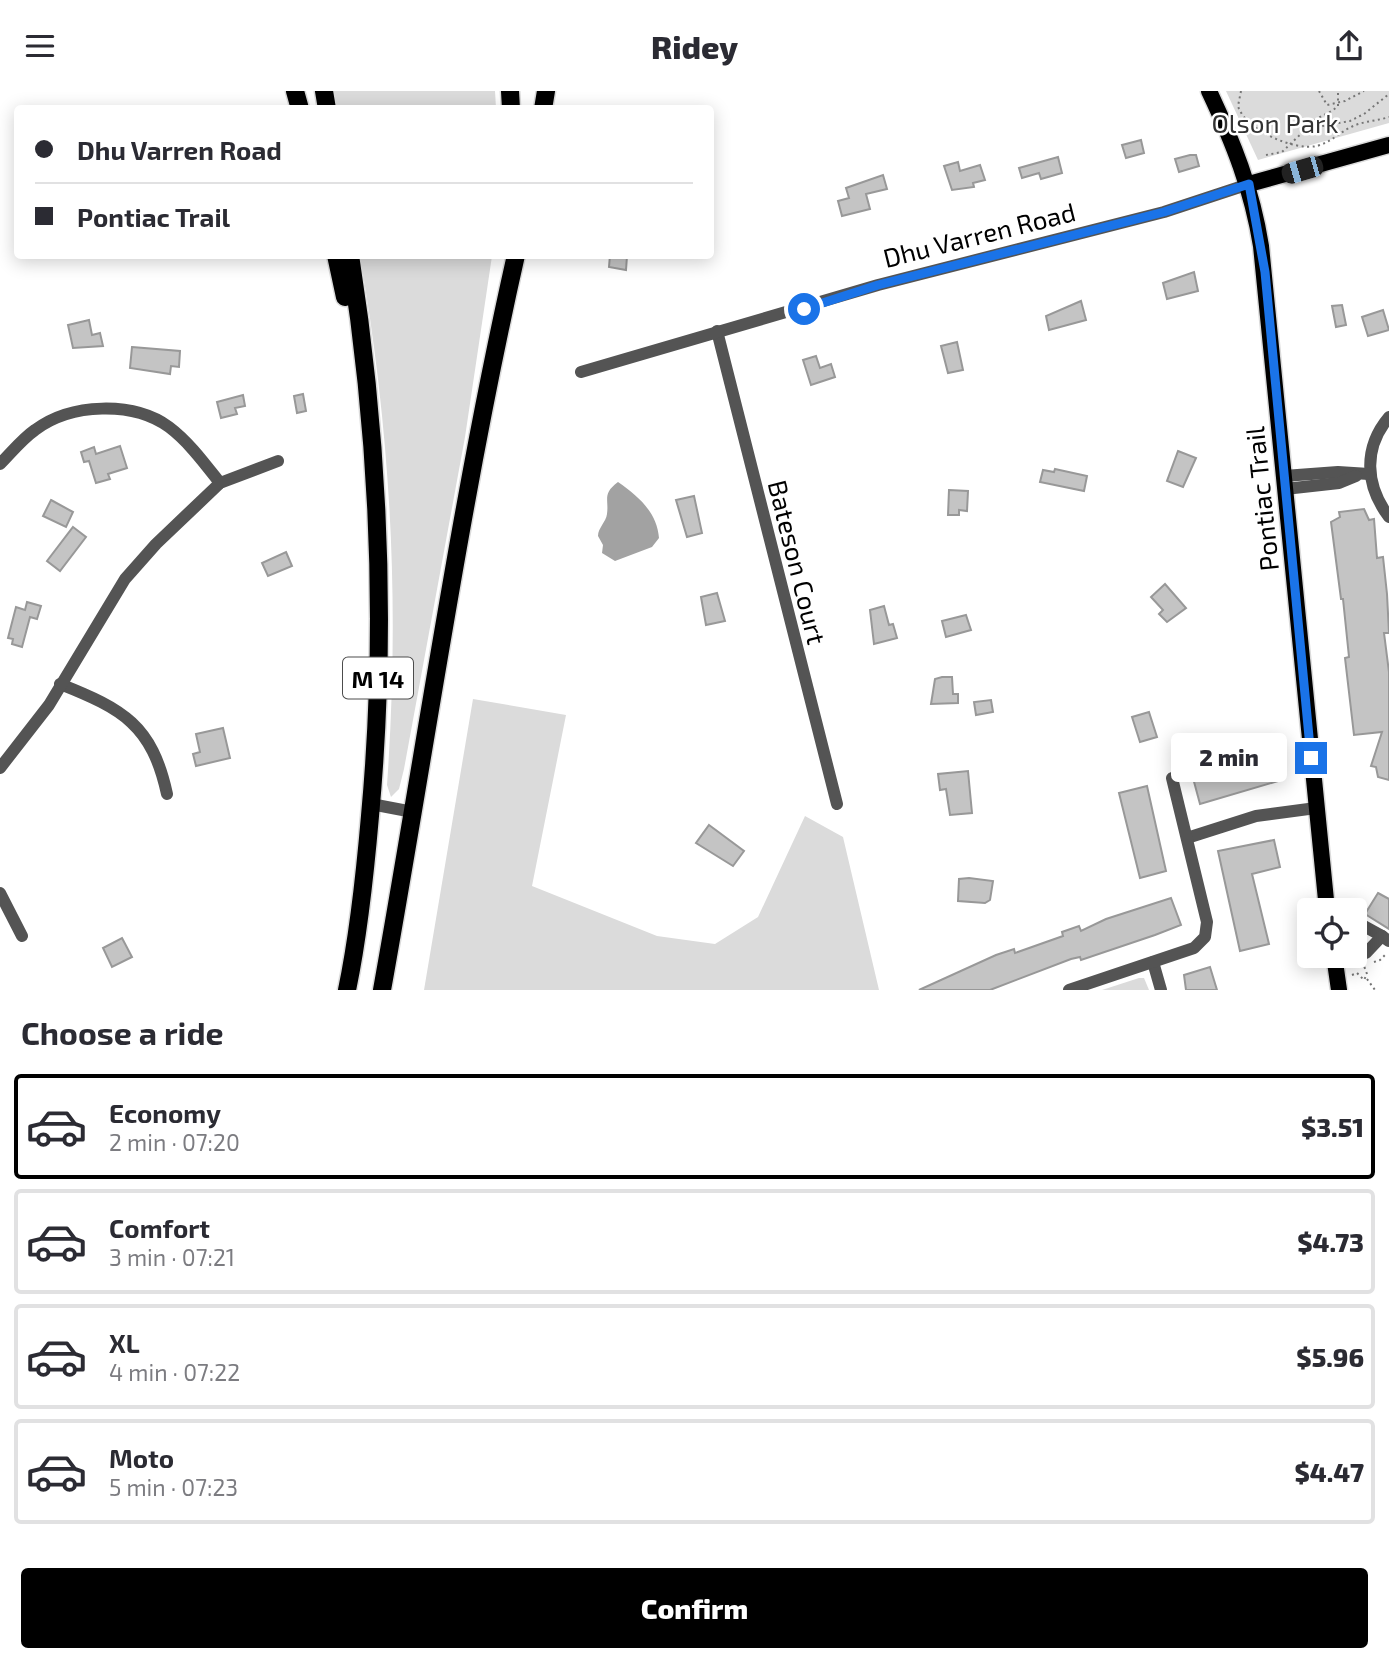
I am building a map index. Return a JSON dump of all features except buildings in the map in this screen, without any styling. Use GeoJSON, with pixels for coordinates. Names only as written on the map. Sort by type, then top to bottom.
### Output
{"type":"FeatureCollection","features":[{"type":"Feature","properties":{"kind":"highway"},"geometry":{"type":"LineString","coordinates":[[338,259],[363,366]]}},
{"type":"Feature","properties":{"kind":"highway","name":"M 14"},"geometry":{"type":"LineString","coordinates":[[347,990],[361,903],[371,804],[378,671],[375,501],[350,259]]}},
{"type":"Feature","properties":{"kind":"highway"},"geometry":{"type":"LineString","coordinates":[[497,336],[504,259]]}},
{"type":"Feature","properties":{"kind":"highway","name":"M 14"},"geometry":{"type":"LineString","coordinates":[[382,990],[497,336],[515,259]]}},
{"type":"Feature","properties":{"kind":"main road","name":"Pontiac Trail"},"geometry":{"type":"LineString","coordinates":[[1209,91],[1249,184],[1265,272],[1326,898]]}},
{"type":"Feature","properties":{"kind":"main road","name":"Dhu Varren Road"},"geometry":{"type":"LineString","coordinates":[[1249,184],[1389,145]]}},
{"type":"Feature","properties":{"kind":"main road"},"geometry":{"type":"LineString","coordinates":[[1336,968],[1339,990]]}},
{"type":"Feature","properties":{"kind":"street","name":"Dhu Varren Road"},"geometry":{"type":"LineString","coordinates":[[581,372],[889,282],[1164,212],[1249,184]]}},
{"type":"Feature","properties":{"kind":"street","name":"Bateson Court"},"geometry":{"type":"LineString","coordinates":[[718,331],[735,411],[837,804]]}},
{"type":"Feature","properties":{"kind":"street"},"geometry":{"type":"LineString","coordinates":[[0,464],[36,429],[74,412],[108,408],[145,415],[169,427],[193,450],[220,483]]}},
{"type":"Feature","properties":{"kind":"street"},"geometry":{"type":"LineString","coordinates":[[1389,417],[1374,439],[1364,475],[1389,517]]}},
{"type":"Feature","properties":{"kind":"street"},"geometry":{"type":"LineString","coordinates":[[0,768],[48,705],[125,579],[220,483],[278,461]]}},
{"type":"Feature","properties":{"kind":"street"},"geometry":{"type":"LineString","coordinates":[[1284,483],[1338,472],[1364,475]]}},
{"type":"Feature","properties":{"kind":"street"},"geometry":{"type":"LineString","coordinates":[[60,684],[94,698],[133,721],[159,758],[167,794]]}},
{"type":"Feature","properties":{"kind":"street"},"geometry":{"type":"LineString","coordinates":[[1069,990],[1194,948],[1207,933],[1172,778]]}},
{"type":"Feature","properties":{"kind":"street"},"geometry":{"type":"LineString","coordinates":[[371,804],[412,812]]}},
{"type":"Feature","properties":{"kind":"street"},"geometry":{"type":"LineString","coordinates":[[1187,838],[1256,816],[1316,808]]}},
{"type":"Feature","properties":{"kind":"street"},"geometry":{"type":"LineString","coordinates":[[0,893],[22,936]]}},
{"type":"Feature","properties":{"kind":"street"},"geometry":{"type":"LineString","coordinates":[[1367,929],[1386,943],[1367,952]]}},
{"type":"Feature","properties":{"kind":"street"},"geometry":{"type":"LineString","coordinates":[[1153,962],[1161,990]]}},
{"type":"Feature","properties":{"kind":"path"},"geometry":{"type":"LineString","coordinates":[[1241,91],[1238,106],[1245,121],[1257,131],[1308,147],[1319,145],[1353,126],[1389,117]]}},
{"type":"Feature","properties":{"kind":"path"},"geometry":{"type":"LineString","coordinates":[[1319,91],[1326,105],[1339,103],[1364,91]]}},
{"type":"Feature","properties":{"kind":"path"},"geometry":{"type":"LineString","coordinates":[[1266,155],[1282,152],[1315,118],[1328,114],[1339,103],[1338,91]]}},
{"type":"Feature","properties":{"kind":"path"},"geometry":{"type":"LineString","coordinates":[[1306,129],[1350,121],[1364,114],[1389,94]]}},
{"type":"Feature","properties":{"kind":"path"},"geometry":{"type":"LineString","coordinates":[[1375,990],[1367,978],[1364,965],[1380,961],[1386,943]]}},
{"type":"Feature","properties":{"kind":"path"},"geometry":{"type":"LineString","coordinates":[[1352,975],[1357,973],[1364,980],[1367,978]]}},
{"type":"Feature","properties":{"kind":"green space"},"geometry":{"type":"Polygon","coordinates":[[[333,91],[495,91],[496,105],[335,105],[333,91]]]}},
{"type":"Feature","properties":{"kind":"green space","name":"Olson Park"},"geometry":{"type":"Polygon","coordinates":[[[1226,91],[1389,91],[1389,123],[1258,160],[1226,91]]]}},
{"type":"Feature","properties":{"kind":"green space"},"geometry":{"type":"Polygon","coordinates":[[[360,259],[492,259],[465,437],[404,769],[399,789],[391,797],[387,785],[393,651],[390,519],[386,454],[371,323],[360,259]]]}},
{"type":"Feature","properties":{"kind":"green space"},"geometry":{"type":"Polygon","coordinates":[[[473,699],[566,715],[532,886],[657,936],[715,944],[758,917],[805,816],[843,837],[879,990],[424,990],[473,699]]]}},
{"type":"Feature","properties":{"kind":"green space"},"geometry":{"type":"Polygon","coordinates":[[[1144,978],[1149,990],[1102,990],[1144,978]]]}},
{"type":"Feature","properties":{"kind":"shaded area"},"geometry":{"type":"Polygon","coordinates":[[[618,482],[639,499],[650,513],[655,520],[659,538],[652,547],[615,561],[602,553],[603,545],[598,536],[606,517],[608,493],[618,482]]]}},
{"type":"Feature","properties":{"kind":"route"},"geometry":{"type":"LineString","coordinates":[[804,309],[878,285],[1164,212],[1249,184],[1265,272],[1311,758]]}}]}
